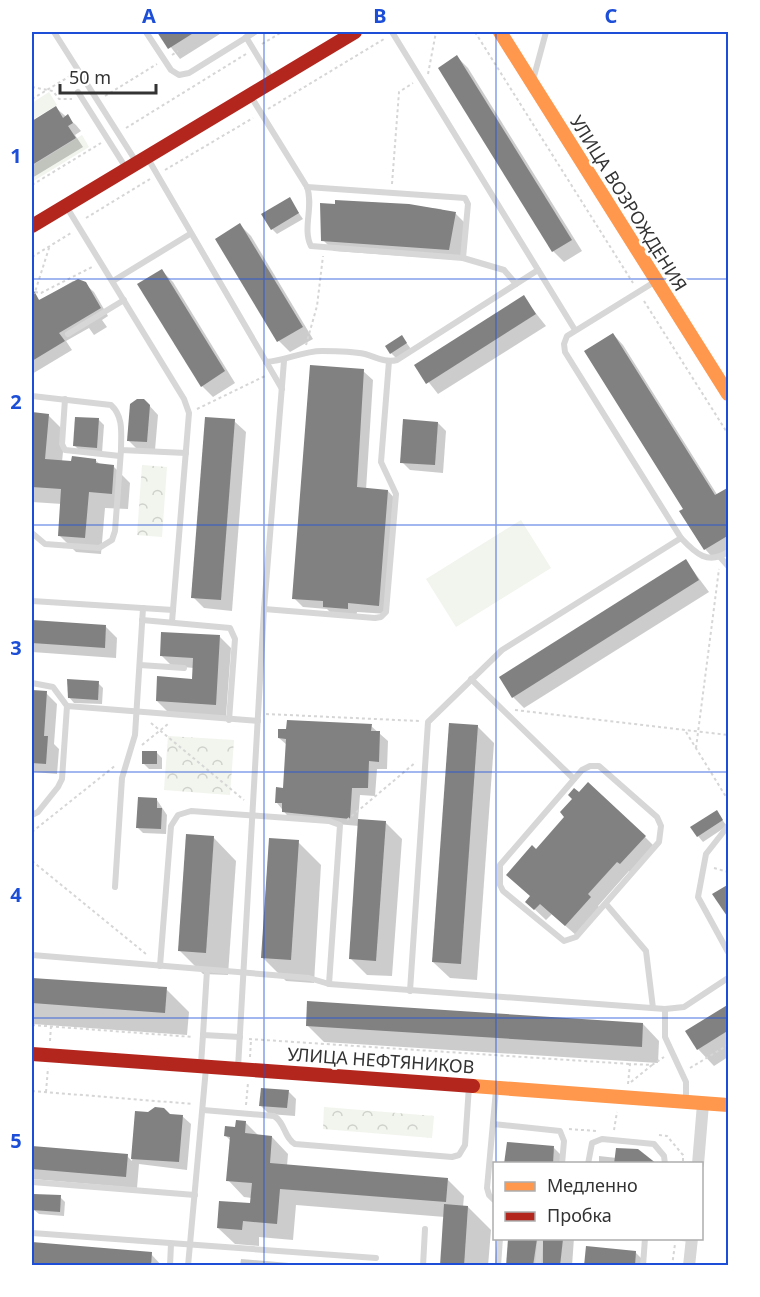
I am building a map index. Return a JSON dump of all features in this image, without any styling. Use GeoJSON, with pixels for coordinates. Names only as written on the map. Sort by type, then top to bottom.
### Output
{"type":"FeatureCollection","features":[{"type":"Feature","properties":{"kind":"street"},"geometry":{"type":"LineString","coordinates":[[32,226],[355,32]]}},
{"type":"Feature","properties":{"kind":"street","name":"УЛИЦА ВОЗРОЖДЕНИЯ"},"geometry":{"type":"LineString","coordinates":[[500,32],[729,394]]}},
{"type":"Feature","properties":{"kind":"street","name":"УЛИЦА НЕФТЯНИКОВ"},"geometry":{"type":"LineString","coordinates":[[32,1054],[469,1084],[729,1105]]}},
{"type":"Feature","properties":{"kind":"street"},"geometry":{"type":"LineString","coordinates":[[698,1162],[703,1104]]}},
{"type":"Feature","properties":{"kind":"street"},"geometry":{"type":"LineString","coordinates":[[689,1240],[689,1266]]}},
{"type":"Feature","properties":{"kind":"lane"},"geometry":{"type":"LineString","coordinates":[[54,32],[137,163]]}},
{"type":"Feature","properties":{"kind":"lane"},"geometry":{"type":"LineString","coordinates":[[146,32],[175,74],[184,75],[255,32]]}},
{"type":"Feature","properties":{"kind":"lane"},"geometry":{"type":"LineString","coordinates":[[532,83],[546,32]]}},
{"type":"Feature","properties":{"kind":"lane"},"geometry":{"type":"LineString","coordinates":[[393,33],[575,330]]}},
{"type":"Feature","properties":{"kind":"lane"},"geometry":{"type":"LineString","coordinates":[[246,38],[273,81]]}},
{"type":"Feature","properties":{"kind":"lane"},"geometry":{"type":"LineString","coordinates":[[78,92],[107,139],[137,163],[158,174],[180,211],[190,234],[282,389]]}},
{"type":"Feature","properties":{"kind":"lane"},"geometry":{"type":"LineString","coordinates":[[250,94],[307,187],[311,201],[309,243],[314,248],[463,258],[504,270],[516,284]]}},
{"type":"Feature","properties":{"kind":"lane"},"geometry":{"type":"LineString","coordinates":[[307,187],[465,198],[468,204],[463,258]]}},
{"type":"Feature","properties":{"kind":"lane"},"geometry":{"type":"LineString","coordinates":[[66,206],[184,399],[189,413],[172,622]]}},
{"type":"Feature","properties":{"kind":"lane"},"geometry":{"type":"LineString","coordinates":[[113,281],[190,234]]}},
{"type":"Feature","properties":{"kind":"lane"},"geometry":{"type":"LineString","coordinates":[[266,362],[284,361],[304,353],[322,351],[363,354],[389,361],[397,360],[538,270]]}},
{"type":"Feature","properties":{"kind":"lane"},"geometry":{"type":"LineString","coordinates":[[657,280],[567,336],[564,344],[565,352],[681,538],[703,558],[712,560],[729,552]]}},
{"type":"Feature","properties":{"kind":"lane"},"geometry":{"type":"LineString","coordinates":[[68,334],[124,300]]}},
{"type":"Feature","properties":{"kind":"lane"},"geometry":{"type":"LineString","coordinates":[[238,1069],[264,609],[284,361]]}},
{"type":"Feature","properties":{"kind":"lane"},"geometry":{"type":"LineString","coordinates":[[264,609],[375,618],[381,617],[386,612],[396,494],[381,462],[389,361]]}},
{"type":"Feature","properties":{"kind":"lane"},"geometry":{"type":"LineString","coordinates":[[32,396],[103,403],[116,410],[121,423],[121,453],[115,531],[112,540],[99,548],[51,545],[40,541],[32,533]]}},
{"type":"Feature","properties":{"kind":"lane"},"geometry":{"type":"LineString","coordinates":[[65,399],[62,444],[65,450],[186,453]]}},
{"type":"Feature","properties":{"kind":"lane"},"geometry":{"type":"LineString","coordinates":[[410,991],[428,722],[502,650],[681,538]]}},
{"type":"Feature","properties":{"kind":"lane"},"geometry":{"type":"LineString","coordinates":[[720,557],[729,566]]}},
{"type":"Feature","properties":{"kind":"lane"},"geometry":{"type":"LineString","coordinates":[[32,601],[173,610]]}},
{"type":"Feature","properties":{"kind":"lane"},"geometry":{"type":"LineString","coordinates":[[115,886],[122,778],[134,741],[138,713],[143,608]]}},
{"type":"Feature","properties":{"kind":"lane"},"geometry":{"type":"LineString","coordinates":[[142,620],[224,626],[234,633],[229,720]]}},
{"type":"Feature","properties":{"kind":"lane"},"geometry":{"type":"LineString","coordinates":[[140,665],[184,668]]}},
{"type":"Feature","properties":{"kind":"lane"},"geometry":{"type":"LineString","coordinates":[[471,680],[574,779]]}},
{"type":"Feature","properties":{"kind":"lane"},"geometry":{"type":"LineString","coordinates":[[32,683],[53,687],[67,706],[61,783],[38,812],[32,815]]}},
{"type":"Feature","properties":{"kind":"lane"},"geometry":{"type":"LineString","coordinates":[[67,706],[258,722]]}},
{"type":"Feature","properties":{"kind":"lane"},"geometry":{"type":"LineString","coordinates":[[599,766],[660,822],[659,842],[656,849],[606,904],[576,937],[564,941],[502,891],[500,885],[502,860],[586,767],[599,766]]}},
{"type":"Feature","properties":{"kind":"lane"},"geometry":{"type":"LineString","coordinates":[[160,966],[174,820],[183,812],[191,811],[254,812],[329,821],[340,825],[328,984]]}},
{"type":"Feature","properties":{"kind":"lane"},"geometry":{"type":"LineString","coordinates":[[729,826],[706,854],[698,889],[699,902],[729,952]]}},
{"type":"Feature","properties":{"kind":"lane"},"geometry":{"type":"LineString","coordinates":[[606,904],[646,951],[653,1008]]}},
{"type":"Feature","properties":{"kind":"lane"},"geometry":{"type":"LineString","coordinates":[[32,955],[309,978],[328,984],[664,1009],[684,1007],[729,978]]}},
{"type":"Feature","properties":{"kind":"lane"},"geometry":{"type":"LineString","coordinates":[[188,1266],[203,1110],[202,1036],[207,969]]}},
{"type":"Feature","properties":{"kind":"lane"},"geometry":{"type":"LineString","coordinates":[[664,1009],[665,1036],[686,1082],[686,1102]]}},
{"type":"Feature","properties":{"kind":"lane"},"geometry":{"type":"LineString","coordinates":[[202,1036],[240,1038]]}},
{"type":"Feature","properties":{"kind":"lane"},"geometry":{"type":"LineString","coordinates":[[203,1110],[274,1116],[281,1123],[288,1139],[295,1144],[452,1157],[459,1155],[465,1145],[469,1084]]}},
{"type":"Feature","properties":{"kind":"lane"},"geometry":{"type":"LineString","coordinates":[[493,1198],[487,1188],[496,1086]]}},
{"type":"Feature","properties":{"kind":"lane"},"geometry":{"type":"LineString","coordinates":[[493,1124],[560,1131],[564,1141],[562,1162]]}},
{"type":"Feature","properties":{"kind":"lane"},"geometry":{"type":"LineString","coordinates":[[588,1162],[592,1143],[602,1138],[654,1144],[664,1156],[665,1162]]}},
{"type":"Feature","properties":{"kind":"lane"},"geometry":{"type":"LineString","coordinates":[[32,1182],[195,1195]]}},
{"type":"Feature","properties":{"kind":"lane"},"geometry":{"type":"LineString","coordinates":[[423,1266],[425,1229]]}},
{"type":"Feature","properties":{"kind":"lane"},"geometry":{"type":"LineString","coordinates":[[32,1233],[376,1258]]}},
{"type":"Feature","properties":{"kind":"lane"},"geometry":{"type":"LineString","coordinates":[[498,1266],[500,1240]]}},
{"type":"Feature","properties":{"kind":"lane"},"geometry":{"type":"LineString","coordinates":[[643,1266],[645,1240]]}},
{"type":"Feature","properties":{"kind":"lane"},"geometry":{"type":"LineString","coordinates":[[538,1266],[540,1243]]}},
{"type":"Feature","properties":{"kind":"lane"},"geometry":{"type":"LineString","coordinates":[[170,1266],[171,1244]]}},
{"type":"Feature","properties":{"kind":"path"},"geometry":{"type":"LineString","coordinates":[[118,133],[282,32]]}},
{"type":"Feature","properties":{"kind":"path"},"geometry":{"type":"LineString","coordinates":[[391,192],[399,92],[428,75],[436,32]]}},
{"type":"Feature","properties":{"kind":"path"},"geometry":{"type":"LineString","coordinates":[[475,32],[729,434]]}},
{"type":"Feature","properties":{"kind":"path"},"geometry":{"type":"LineString","coordinates":[[32,257],[78,226],[86,218],[393,33]]}},
{"type":"Feature","properties":{"kind":"path"},"geometry":{"type":"LineString","coordinates":[[98,100],[178,51]]}},
{"type":"Feature","properties":{"kind":"path"},"geometry":{"type":"LineString","coordinates":[[32,99],[79,71]]}},
{"type":"Feature","properties":{"kind":"path"},"geometry":{"type":"LineString","coordinates":[[32,87],[54,91],[59,99],[72,99],[80,111],[87,107]]}},
{"type":"Feature","properties":{"kind":"path"},"geometry":{"type":"LineString","coordinates":[[32,185],[107,139]]}},
{"type":"Feature","properties":{"kind":"path"},"geometry":{"type":"LineString","coordinates":[[51,245],[33,293],[41,293],[101,262]]}},
{"type":"Feature","properties":{"kind":"path"},"geometry":{"type":"LineString","coordinates":[[304,353],[316,306],[324,248]]}},
{"type":"Feature","properties":{"kind":"path"},"geometry":{"type":"LineString","coordinates":[[189,413],[272,373]]}},
{"type":"Feature","properties":{"kind":"path"},"geometry":{"type":"LineString","coordinates":[[696,748],[720,557]]}},
{"type":"Feature","properties":{"kind":"path"},"geometry":{"type":"LineString","coordinates":[[501,708],[686,732],[729,735]]}},
{"type":"Feature","properties":{"kind":"path"},"geometry":{"type":"LineString","coordinates":[[138,713],[254,812]]}},
{"type":"Feature","properties":{"kind":"path"},"geometry":{"type":"LineString","coordinates":[[259,714],[428,722]]}},
{"type":"Feature","properties":{"kind":"path"},"geometry":{"type":"LineString","coordinates":[[32,832],[179,716]]}},
{"type":"Feature","properties":{"kind":"path"},"geometry":{"type":"LineString","coordinates":[[686,732],[729,800]]}},
{"type":"Feature","properties":{"kind":"path"},"geometry":{"type":"LineString","coordinates":[[340,825],[427,753]]}},
{"type":"Feature","properties":{"kind":"path"},"geometry":{"type":"LineString","coordinates":[[32,861],[160,966]]}},
{"type":"Feature","properties":{"kind":"path"},"geometry":{"type":"LineString","coordinates":[[702,864],[729,872]]}},
{"type":"Feature","properties":{"kind":"path"},"geometry":{"type":"LineString","coordinates":[[32,1024],[202,1036]]}},
{"type":"Feature","properties":{"kind":"path"},"geometry":{"type":"LineString","coordinates":[[240,1038],[630,1064]]}},
{"type":"Feature","properties":{"kind":"path"},"geometry":{"type":"LineString","coordinates":[[682,1073],[729,1045]]}},
{"type":"Feature","properties":{"kind":"path"},"geometry":{"type":"LineString","coordinates":[[628,1084],[652,1065]]}},
{"type":"Feature","properties":{"kind":"path"},"geometry":{"type":"LineString","coordinates":[[32,1091],[192,1104],[203,1110]]}},
{"type":"Feature","properties":{"kind":"path"},"geometry":{"type":"LineString","coordinates":[[672,1266],[675,1240]]}},
{"type":"Feature","properties":{"kind":"green space"},"geometry":{"type":"Polygon","coordinates":[[[49,92],[57,105],[32,120],[32,103],[49,92]]]}},
{"type":"Feature","properties":{"kind":"green space"},"geometry":{"type":"Polygon","coordinates":[[[82,135],[89,147],[32,182],[32,166],[82,135]]]}},
{"type":"Feature","properties":{"kind":"green space"},"geometry":{"type":"Polygon","coordinates":[[[142,465],[167,467],[162,537],[137,535],[142,465]]]}},
{"type":"Feature","properties":{"kind":"green space"},"geometry":{"type":"Polygon","coordinates":[[[521,520],[551,568],[456,627],[426,579],[521,520]]]}},
{"type":"Feature","properties":{"kind":"green space"},"geometry":{"type":"Polygon","coordinates":[[[168,736],[234,740],[230,795],[164,790],[168,736]]]}},
{"type":"Feature","properties":{"kind":"green space"},"geometry":{"type":"Polygon","coordinates":[[[324,1107],[434,1116],[432,1138],[323,1129],[324,1107]]]}},
{"type":"Feature","properties":{"kind":"building"},"geometry":{"type":"Polygon","coordinates":[[[157,32],[195,32],[168,49],[157,32]]]}},
{"type":"Feature","properties":{"kind":"building"},"geometry":{"type":"Polygon","coordinates":[[[457,55],[572,240],[552,252],[438,68],[457,55]]]}},
{"type":"Feature","properties":{"kind":"building"},"geometry":{"type":"Polygon","coordinates":[[[56,106],[63,118],[68,114],[73,123],[68,126],[76,138],[32,165],[32,121],[56,106]]]}},
{"type":"Feature","properties":{"kind":"building"},"geometry":{"type":"Polygon","coordinates":[[[290,197],[299,213],[271,230],[261,214],[290,197]]]}},
{"type":"Feature","properties":{"kind":"building"},"geometry":{"type":"Polygon","coordinates":[[[335,200],[409,204],[456,212],[449,250],[321,241],[320,203],[335,204],[335,200]]]}},
{"type":"Feature","properties":{"kind":"building"},"geometry":{"type":"Polygon","coordinates":[[[240,223],[303,327],[277,342],[215,239],[240,223]]]}},
{"type":"Feature","properties":{"kind":"building"},"geometry":{"type":"Polygon","coordinates":[[[162,269],[225,371],[201,387],[137,284],[162,269]]]}},
{"type":"Feature","properties":{"kind":"building"},"geometry":{"type":"Polygon","coordinates":[[[78,279],[86,282],[101,308],[59,333],[65,341],[32,361],[32,287],[39,300],[78,279]]]}},
{"type":"Feature","properties":{"kind":"building"},"geometry":{"type":"Polygon","coordinates":[[[524,295],[536,314],[426,384],[414,365],[524,295]]]}},
{"type":"Feature","properties":{"kind":"building"},"geometry":{"type":"Polygon","coordinates":[[[613,333],[715,495],[729,487],[729,535],[704,550],[679,511],[683,509],[584,351],[613,333]]]}},
{"type":"Feature","properties":{"kind":"building"},"geometry":{"type":"Polygon","coordinates":[[[402,335],[407,343],[390,354],[385,346],[402,335]]]}},
{"type":"Feature","properties":{"kind":"building"},"geometry":{"type":"Polygon","coordinates":[[[310,365],[364,369],[357,487],[388,490],[379,606],[348,603],[348,609],[323,607],[323,601],[292,599],[310,365]]]}},
{"type":"Feature","properties":{"kind":"building"},"geometry":{"type":"Polygon","coordinates":[[[137,399],[144,399],[150,405],[147,442],[127,441],[130,404],[137,399]]]}},
{"type":"Feature","properties":{"kind":"building"},"geometry":{"type":"Polygon","coordinates":[[[32,412],[49,414],[45,459],[71,461],[72,456],[96,459],[96,463],[114,465],[112,494],[89,492],[85,538],[58,536],[61,489],[32,487],[32,412]]]}},
{"type":"Feature","properties":{"kind":"building"},"geometry":{"type":"Polygon","coordinates":[[[75,417],[99,418],[97,448],[73,446],[75,417]]]}},
{"type":"Feature","properties":{"kind":"building"},"geometry":{"type":"Polygon","coordinates":[[[205,417],[235,419],[221,600],[191,598],[205,417]]]}},
{"type":"Feature","properties":{"kind":"building"},"geometry":{"type":"Polygon","coordinates":[[[403,419],[438,422],[435,465],[400,463],[403,419]]]}},
{"type":"Feature","properties":{"kind":"building"},"geometry":{"type":"Polygon","coordinates":[[[686,559],[699,580],[512,698],[499,677],[686,559]]]}},
{"type":"Feature","properties":{"kind":"building"},"geometry":{"type":"Polygon","coordinates":[[[32,620],[106,625],[105,648],[32,643],[32,620]]]}},
{"type":"Feature","properties":{"kind":"building"},"geometry":{"type":"Polygon","coordinates":[[[161,632],[220,635],[216,705],[156,701],[157,676],[192,679],[193,658],[160,656],[161,632]]]}},
{"type":"Feature","properties":{"kind":"building"},"geometry":{"type":"Polygon","coordinates":[[[67,679],[99,681],[98,700],[68,698],[67,679]]]}},
{"type":"Feature","properties":{"kind":"building"},"geometry":{"type":"Polygon","coordinates":[[[32,690],[47,691],[44,736],[48,736],[46,764],[32,763],[32,690]]]}},
{"type":"Feature","properties":{"kind":"building"},"geometry":{"type":"Polygon","coordinates":[[[287,720],[372,724],[371,731],[380,731],[379,762],[369,761],[368,788],[352,788],[350,819],[282,812],[282,803],[275,803],[276,787],[283,788],[286,739],[278,738],[278,729],[286,729],[287,720]]]}},
{"type":"Feature","properties":{"kind":"building"},"geometry":{"type":"Polygon","coordinates":[[[449,723],[478,725],[461,964],[432,962],[449,723]]]}},
{"type":"Feature","properties":{"kind":"building"},"geometry":{"type":"Polygon","coordinates":[[[142,751],[157,751],[157,764],[142,764],[142,751]]]}},
{"type":"Feature","properties":{"kind":"building"},"geometry":{"type":"Polygon","coordinates":[[[588,782],[646,836],[620,864],[617,862],[588,894],[591,897],[565,926],[540,904],[534,910],[525,902],[530,896],[506,875],[532,845],[536,849],[564,817],[560,812],[572,799],[568,795],[574,788],[579,792],[588,782]]]}},
{"type":"Feature","properties":{"kind":"building"},"geometry":{"type":"Polygon","coordinates":[[[138,797],[157,798],[157,808],[162,808],[161,829],[136,828],[138,797]]]}},
{"type":"Feature","properties":{"kind":"building"},"geometry":{"type":"Polygon","coordinates":[[[717,810],[723,820],[697,837],[690,827],[717,810]]]}},
{"type":"Feature","properties":{"kind":"building"},"geometry":{"type":"Polygon","coordinates":[[[358,819],[386,821],[376,961],[349,959],[358,819]]]}},
{"type":"Feature","properties":{"kind":"building"},"geometry":{"type":"Polygon","coordinates":[[[186,834],[214,836],[206,953],[178,951],[186,834]]]}},
{"type":"Feature","properties":{"kind":"building"},"geometry":{"type":"Polygon","coordinates":[[[269,838],[299,840],[291,960],[261,958],[269,838]]]}},
{"type":"Feature","properties":{"kind":"building"},"geometry":{"type":"Polygon","coordinates":[[[729,884],[729,919],[712,894],[729,884]]]}},
{"type":"Feature","properties":{"kind":"building"},"geometry":{"type":"Polygon","coordinates":[[[32,978],[167,987],[165,1013],[32,1003],[32,978]]]}},
{"type":"Feature","properties":{"kind":"building"},"geometry":{"type":"Polygon","coordinates":[[[307,1001],[643,1023],[642,1047],[306,1026],[307,1001]]]}},
{"type":"Feature","properties":{"kind":"building"},"geometry":{"type":"Polygon","coordinates":[[[729,1004],[729,1030],[697,1050],[685,1031],[729,1004]]]}},
{"type":"Feature","properties":{"kind":"building"},"geometry":{"type":"Polygon","coordinates":[[[261,1088],[289,1090],[287,1108],[259,1106],[261,1088]]]}},
{"type":"Feature","properties":{"kind":"building"},"geometry":{"type":"Polygon","coordinates":[[[155,1107],[164,1108],[170,1114],[183,1115],[179,1162],[131,1159],[135,1111],[148,1112],[155,1107]]]}},
{"type":"Feature","properties":{"kind":"building"},"geometry":{"type":"Polygon","coordinates":[[[236,1120],[246,1121],[245,1133],[272,1136],[270,1163],[448,1178],[446,1202],[280,1189],[277,1224],[243,1221],[242,1230],[217,1228],[219,1201],[250,1203],[252,1183],[226,1181],[230,1137],[224,1136],[225,1126],[235,1127],[236,1120]]]}},
{"type":"Feature","properties":{"kind":"building"},"geometry":{"type":"Polygon","coordinates":[[[507,1142],[554,1146],[553,1162],[504,1162],[507,1142]]]}},
{"type":"Feature","properties":{"kind":"building"},"geometry":{"type":"Polygon","coordinates":[[[32,1146],[128,1154],[126,1177],[32,1169],[32,1146]]]}},
{"type":"Feature","properties":{"kind":"building"},"geometry":{"type":"Polygon","coordinates":[[[616,1148],[638,1149],[654,1162],[614,1162],[616,1148]]]}},
{"type":"Feature","properties":{"kind":"building"},"geometry":{"type":"Polygon","coordinates":[[[33,1194],[61,1195],[60,1212],[32,1210],[33,1194]]]}},
{"type":"Feature","properties":{"kind":"building"},"geometry":{"type":"Polygon","coordinates":[[[444,1204],[468,1206],[464,1266],[440,1266],[444,1204]]]}},
{"type":"Feature","properties":{"kind":"building"},"geometry":{"type":"Polygon","coordinates":[[[508,1240],[537,1240],[533,1266],[506,1266],[508,1240]]]}},
{"type":"Feature","properties":{"kind":"building"},"geometry":{"type":"Polygon","coordinates":[[[543,1240],[563,1240],[560,1266],[543,1266],[543,1240]]]}},
{"type":"Feature","properties":{"kind":"building"},"geometry":{"type":"Polygon","coordinates":[[[32,1242],[152,1252],[151,1266],[32,1266],[32,1242]]]}},
{"type":"Feature","properties":{"kind":"building"},"geometry":{"type":"Polygon","coordinates":[[[586,1246],[636,1251],[635,1266],[584,1266],[586,1246]]]}},
{"type":"Feature","properties":{"kind":"traffic: slow"},"geometry":{"type":"LineString","coordinates":[[500,32],[728,394]]}},
{"type":"Feature","properties":{"kind":"traffic: slow"},"geometry":{"type":"LineString","coordinates":[[473,1086],[728,1105]]}},
{"type":"Feature","properties":{"kind":"traffic: jam"},"geometry":{"type":"LineString","coordinates":[[32,226],[355,32]]}},
{"type":"Feature","properties":{"kind":"traffic: jam"},"geometry":{"type":"LineString","coordinates":[[32,1054],[473,1086]]}}]}
